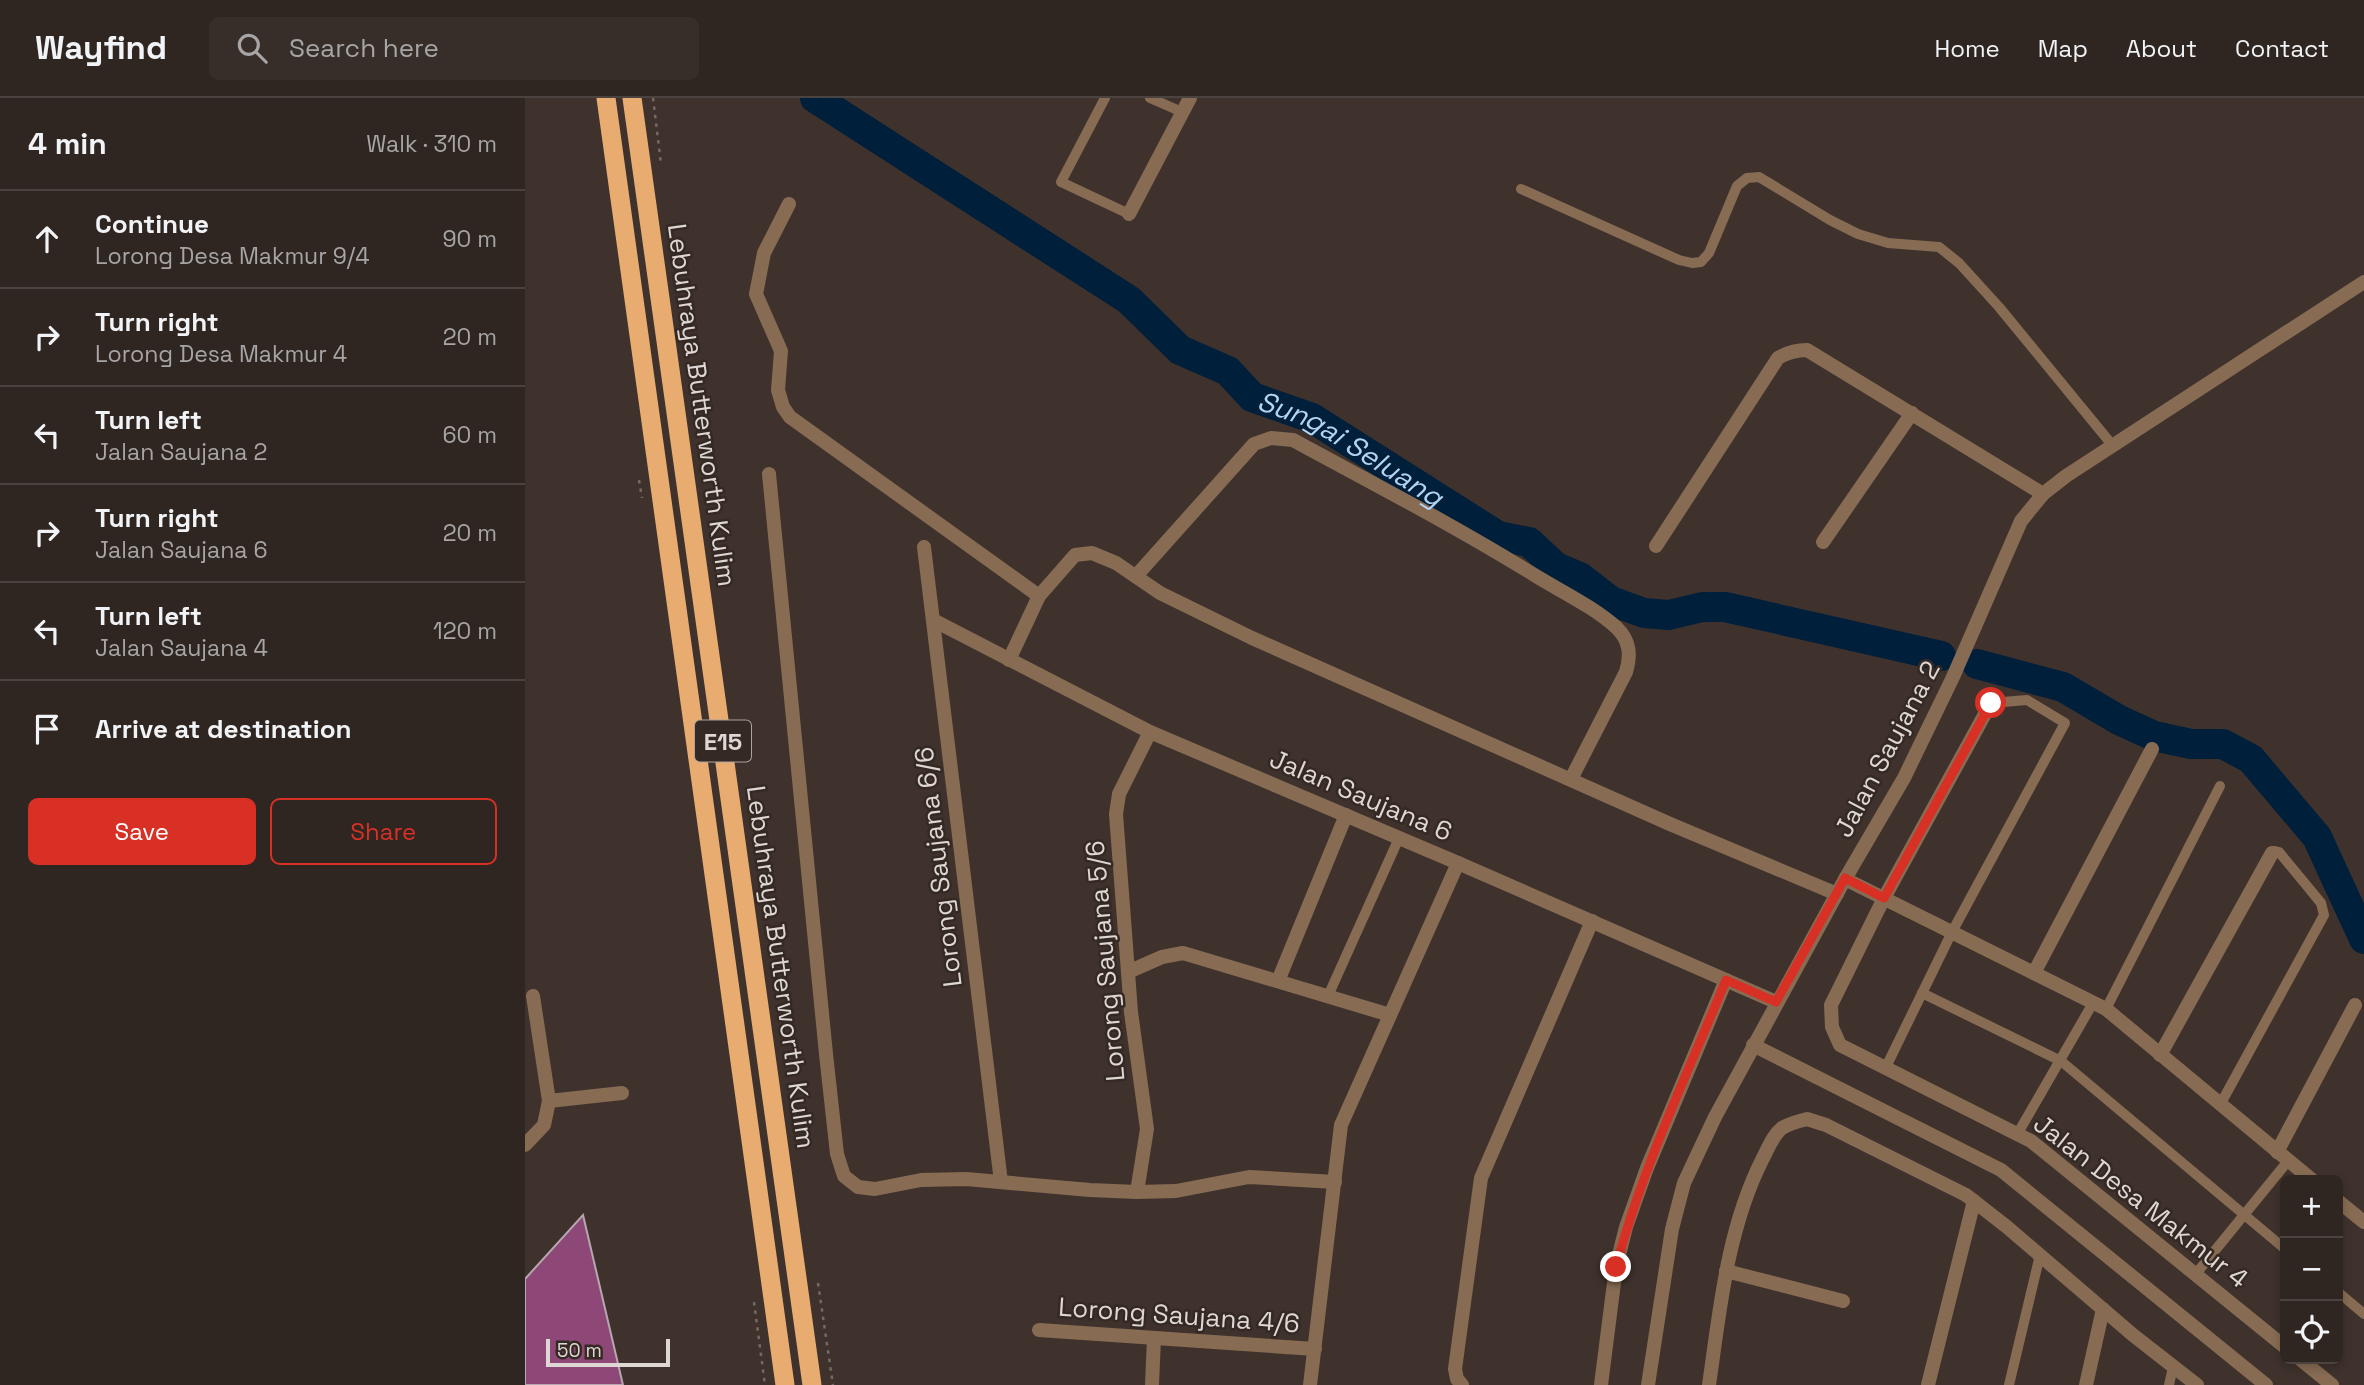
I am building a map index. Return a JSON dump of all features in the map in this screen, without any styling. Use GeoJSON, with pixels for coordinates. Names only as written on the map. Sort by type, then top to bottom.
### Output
{"type":"FeatureCollection","features":[{"type":"Feature","properties":{"kind":"highway","name":"Lebuhraya Butterworth Kulim"},"geometry":{"type":"LineString","coordinates":[[606,98],[785,1385]]}},
{"type":"Feature","properties":{"kind":"highway","name":"Lebuhraya Butterworth Kulim"},"geometry":{"type":"LineString","coordinates":[[632,98],[812,1385]]}},
{"type":"Feature","properties":{"kind":"street"},"geometry":{"type":"LineString","coordinates":[[1129,214],[1190,98]]}},
{"type":"Feature","properties":{"kind":"street"},"geometry":{"type":"LineString","coordinates":[[789,205],[764,253],[756,294],[781,351],[778,390],[783,407],[790,417],[1039,596]]}},
{"type":"Feature","properties":{"kind":"street","name":"Jalan Saujana 2"},"geometry":{"type":"LineString","coordinates":[[1648,1385],[1672,1229],[1684,1183],[1715,1116],[1776,1002],[1904,778],[1953,677],[2021,521],[2043,494],[2066,476],[2364,282]]}},
{"type":"Feature","properties":{"kind":"street"},"geometry":{"type":"LineString","coordinates":[[1656,546],[1778,358],[1788,352],[1807,350],[2043,494]]}},
{"type":"Feature","properties":{"kind":"street"},"geometry":{"type":"LineString","coordinates":[[1823,542],[1912,413]]}},
{"type":"Feature","properties":{"kind":"street"},"geometry":{"type":"LineString","coordinates":[[1136,576],[1254,444],[1271,438],[1293,440],[1487,546],[1599,614],[1618,629],[1629,645],[1630,658],[1626,672],[1571,779]]}},
{"type":"Feature","properties":{"kind":"street"},"geometry":{"type":"LineString","coordinates":[[769,474],[826,1054],[837,1154],[845,1176],[858,1187],[875,1189],[921,1180],[1001,1182],[1137,1192],[1176,1191],[1249,1177],[1335,1182]]}},
{"type":"Feature","properties":{"kind":"street","name":"Lorong Saujana 6/6"},"geometry":{"type":"LineString","coordinates":[[924,547],[1001,1182]]}},
{"type":"Feature","properties":{"kind":"street"},"geometry":{"type":"LineString","coordinates":[[1009,660],[1039,596],[1075,555],[1092,553],[1116,563],[1160,593],[1252,638],[1671,824],[1836,894]]}},
{"type":"Feature","properties":{"kind":"street","name":"Jalan Saujana 6"},"geometry":{"type":"LineString","coordinates":[[933,620],[1150,732],[1776,1002]]}},
{"type":"Feature","properties":{"kind":"street","name":"Jalan Desa Makmur 4"},"geometry":{"type":"LineString","coordinates":[[1991,703],[1884,898],[1831,1005],[1832,1027],[1840,1045],[2031,1141],[2280,1343]]}},
{"type":"Feature","properties":{"kind":"street","name":"Lorong Saujana 5/6"},"geometry":{"type":"LineString","coordinates":[[1137,1192],[1146,1129],[1128,972],[1117,814],[1119,794],[1150,732]]}},
{"type":"Feature","properties":{"kind":"street"},"geometry":{"type":"LineString","coordinates":[[2034,973],[2152,749]]}},
{"type":"Feature","properties":{"kind":"street"},"geometry":{"type":"LineString","coordinates":[[1278,981],[1346,815]]}},
{"type":"Feature","properties":{"kind":"street"},"geometry":{"type":"LineString","coordinates":[[2160,1055],[2272,853]]}},
{"type":"Feature","properties":{"kind":"street"},"geometry":{"type":"LineString","coordinates":[[1310,1385],[1342,1125],[1458,863]]}},
{"type":"Feature","properties":{"kind":"street"},"geometry":{"type":"LineString","coordinates":[[1845,878],[2099,1006],[2306,1175]]}},
{"type":"Feature","properties":{"kind":"street"},"geometry":{"type":"LineString","coordinates":[[1462,1385],[1457,1379],[1455,1369],[1481,1178],[1592,921]]}},
{"type":"Feature","properties":{"kind":"street"},"geometry":{"type":"LineString","coordinates":[[1128,972],[1162,957],[1183,953],[1390,1015]]}},
{"type":"Feature","properties":{"kind":"street"},"geometry":{"type":"LineString","coordinates":[[1601,1385],[1616,1267],[1626,1227],[1647,1168],[1726,980]]}},
{"type":"Feature","properties":{"kind":"street"},"geometry":{"type":"LineString","coordinates":[[525,1145],[544,1125],[549,1101],[533,996]]}},
{"type":"Feature","properties":{"kind":"street"},"geometry":{"type":"LineString","coordinates":[[2282,1156],[2355,1005]]}},
{"type":"Feature","properties":{"kind":"street"},"geometry":{"type":"LineString","coordinates":[[1753,1045],[2001,1170],[2266,1385]]}},
{"type":"Feature","properties":{"kind":"street"},"geometry":{"type":"LineString","coordinates":[[549,1101],[622,1093]]}},
{"type":"Feature","properties":{"kind":"street"},"geometry":{"type":"LineString","coordinates":[[1709,1385],[1733,1238],[1755,1175],[1772,1140],[1781,1129],[1807,1119],[1826,1125],[1966,1195],[2197,1385]]}},
{"type":"Feature","properties":{"kind":"street"},"geometry":{"type":"LineString","coordinates":[[1929,1385],[1974,1201]]}},
{"type":"Feature","properties":{"kind":"street"},"geometry":{"type":"LineString","coordinates":[[2343,1205],[2364,1222]]}},
{"type":"Feature","properties":{"kind":"street"},"geometry":{"type":"LineString","coordinates":[[1726,1271],[1843,1301]]}},
{"type":"Feature","properties":{"kind":"street"},"geometry":{"type":"LineString","coordinates":[[2086,1385],[2103,1309]]}},
{"type":"Feature","properties":{"kind":"street","name":"Lorong Saujana 4/6"},"geometry":{"type":"LineString","coordinates":[[1039,1330],[1315,1349]]}},
{"type":"Feature","properties":{"kind":"street"},"geometry":{"type":"LineString","coordinates":[[1152,1385],[1153,1338]]}},
{"type":"Feature","properties":{"kind":"street"},"geometry":{"type":"LineString","coordinates":[[2306,1364],[2332,1385]]}},
{"type":"Feature","properties":{"kind":"street"},"geometry":{"type":"LineString","coordinates":[[2241,1385],[2245,1368]]}},
{"type":"Feature","properties":{"kind":"lane"},"geometry":{"type":"LineString","coordinates":[[1105,98],[1061,182],[1129,214]]}},
{"type":"Feature","properties":{"kind":"lane"},"geometry":{"type":"LineString","coordinates":[[1150,98],[1182,112]]}},
{"type":"Feature","properties":{"kind":"lane"},"geometry":{"type":"LineString","coordinates":[[1521,189],[1679,260],[1692,263],[1701,261],[1709,253],[1737,186],[1747,178],[1759,177],[1858,234],[1907,246],[1923,244],[1939,247],[1959,263],[1999,307],[2113,446]]}},
{"type":"Feature","properties":{"kind":"lane"},"geometry":{"type":"LineString","coordinates":[[1885,1069],[1952,932],[2065,723],[2027,701],[1991,703]]}},
{"type":"Feature","properties":{"kind":"lane"},"geometry":{"type":"LineString","coordinates":[[2018,1133],[2061,1060],[2099,1006],[2221,786]]}},
{"type":"Feature","properties":{"kind":"lane"},"geometry":{"type":"LineString","coordinates":[[1328,996],[1399,838]]}},
{"type":"Feature","properties":{"kind":"lane"},"geometry":{"type":"LineString","coordinates":[[2220,1105],[2324,915],[2321,903],[2279,852],[2272,853]]}},
{"type":"Feature","properties":{"kind":"lane"},"geometry":{"type":"LineString","coordinates":[[1922,993],[2061,1060],[2280,1245]]}},
{"type":"Feature","properties":{"kind":"lane"},"geometry":{"type":"LineString","coordinates":[[2195,1275],[2244,1216],[2282,1156]]}},
{"type":"Feature","properties":{"kind":"lane"},"geometry":{"type":"LineString","coordinates":[[2009,1385],[2040,1255]]}},
{"type":"Feature","properties":{"kind":"lane"},"geometry":{"type":"LineString","coordinates":[[2343,1296],[2364,1314]]}},
{"type":"Feature","properties":{"kind":"lane"},"geometry":{"type":"LineString","coordinates":[[2169,1385],[2173,1367]]}},
{"type":"Feature","properties":{"kind":"building"},"geometry":{"type":"Polygon","coordinates":[[[583,1215],[623,1385],[525,1385],[525,1279],[583,1215]]]}},
{"type":"Feature","properties":{"kind":"waterway","name":"Sungai Seluang"},"geometry":{"type":"LineString","coordinates":[[815,98],[1129,300],[1180,350],[1228,371],[1252,397],[1312,418],[1498,536],[1529,542],[1556,567],[1580,577],[1611,601],[1644,613],[1669,615],[1702,607],[1725,607],[1941,656]]}},
{"type":"Feature","properties":{"kind":"waterway","name":"Sungai Seluang"},"geometry":{"type":"LineString","coordinates":[[1977,664],[2063,687],[2119,720],[2154,736],[2191,744],[2223,744],[2251,759],[2317,837],[2364,939]]}},
{"type":"Feature","properties":{"kind":"route"},"geometry":{"type":"LineString","coordinates":[[1616,1267],[1626,1227],[1647,1168],[1726,980],[1776,1002],[1845,878],[1884,898],[1991,703]]}}]}
